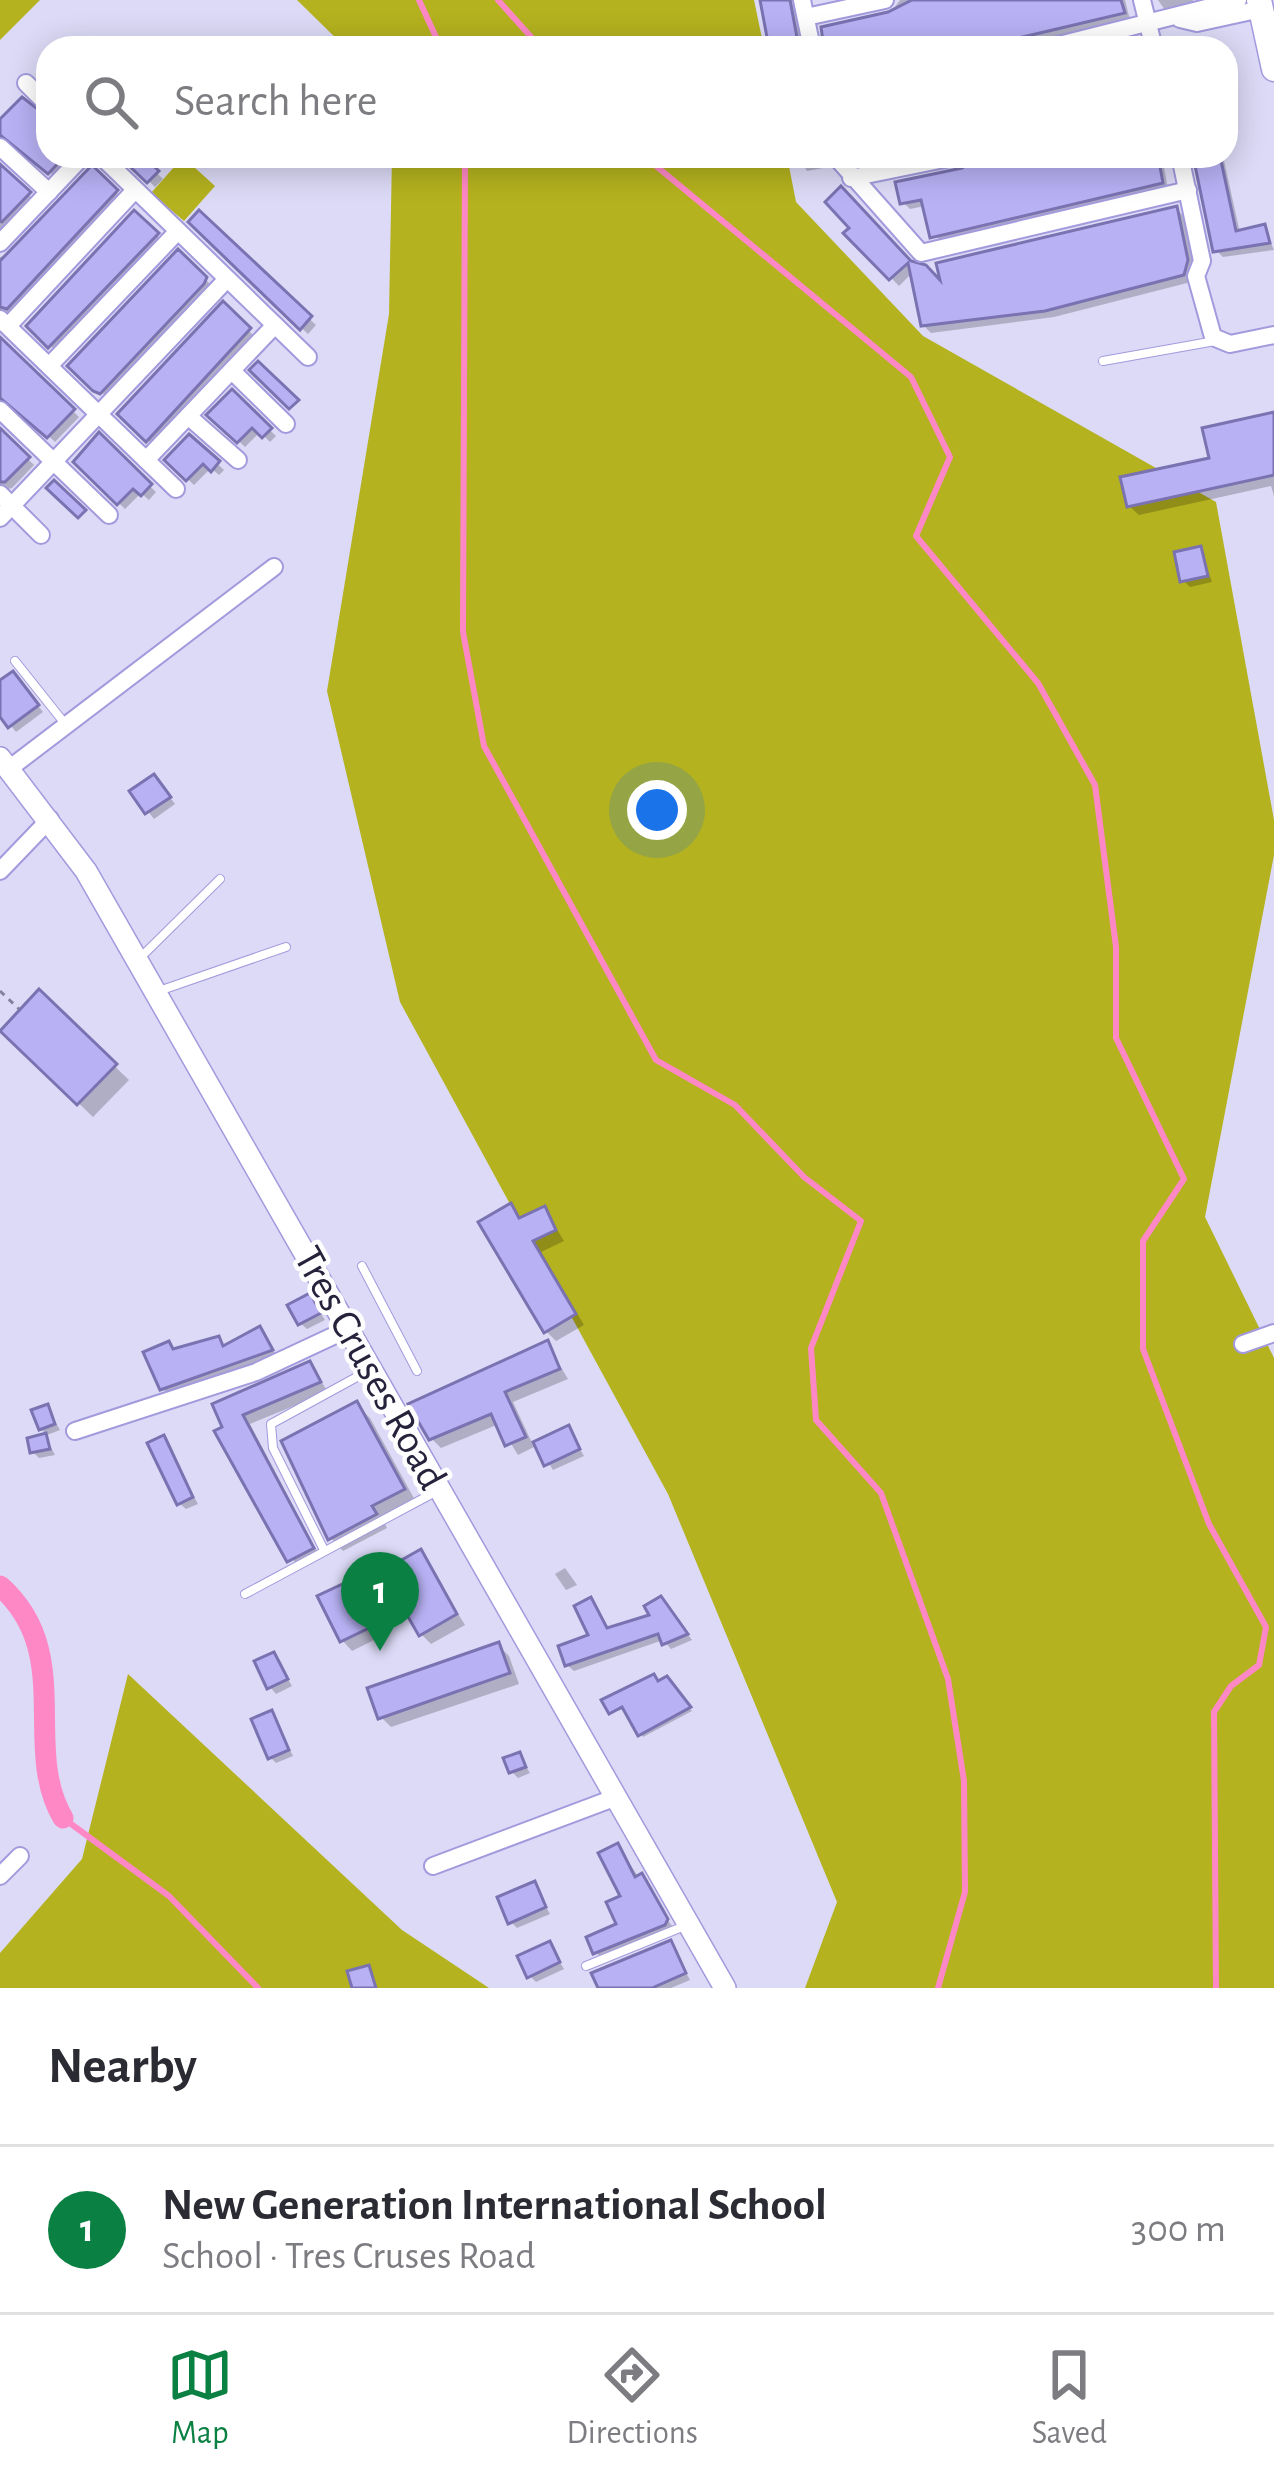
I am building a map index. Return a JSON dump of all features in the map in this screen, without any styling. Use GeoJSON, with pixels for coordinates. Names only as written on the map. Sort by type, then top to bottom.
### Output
{"type":"FeatureCollection","features":[{"type":"Feature","properties":{"kind":"main road"},"geometry":{"type":"LineString","coordinates":[[1252,3],[1274,69]]}},
{"type":"Feature","properties":{"kind":"main road","name":"Tres Cruses Road"},"geometry":{"type":"LineString","coordinates":[[5,763],[50,819],[155,993],[725,1988]]}},
{"type":"Feature","properties":{"kind":"street"},"geometry":{"type":"LineString","coordinates":[[804,9],[885,0]]}},
{"type":"Feature","properties":{"kind":"street"},"geometry":{"type":"LineString","coordinates":[[1142,0],[1151,36]]}},
{"type":"Feature","properties":{"kind":"street"},"geometry":{"type":"LineString","coordinates":[[1105,36],[1180,19],[1198,23],[1252,3]]}},
{"type":"Feature","properties":{"kind":"street"},"geometry":{"type":"LineString","coordinates":[[26,83],[36,93]]}},
{"type":"Feature","properties":{"kind":"street"},"geometry":{"type":"LineString","coordinates":[[0,147],[49,192]]}},
{"type":"Feature","properties":{"kind":"street"},"geometry":{"type":"LineString","coordinates":[[2,238],[71,168]]}},
{"type":"Feature","properties":{"kind":"street"},"geometry":{"type":"LineString","coordinates":[[112,168],[308,357]]}},
{"type":"Feature","properties":{"kind":"street"},"geometry":{"type":"LineString","coordinates":[[844,168],[921,253],[1189,190]]}},
{"type":"Feature","properties":{"kind":"street"},"geometry":{"type":"LineString","coordinates":[[851,178],[900,168]]}},
{"type":"Feature","properties":{"kind":"street"},"geometry":{"type":"LineString","coordinates":[[1183,168],[1202,261],[1196,276],[1217,340],[1236,344],[1274,335]]}},
{"type":"Feature","properties":{"kind":"street"},"geometry":{"type":"LineString","coordinates":[[135,190],[4,323],[176,489]]}},
{"type":"Feature","properties":{"kind":"street"},"geometry":{"type":"LineString","coordinates":[[49,366],[178,232]]}},
{"type":"Feature","properties":{"kind":"street"},"geometry":{"type":"LineString","coordinates":[[41,535],[4,506],[54,461],[227,279]]}},
{"type":"Feature","properties":{"kind":"street"},"geometry":{"type":"LineString","coordinates":[[146,460],[275,325]]}},
{"type":"Feature","properties":{"kind":"street"},"geometry":{"type":"LineString","coordinates":[[232,370],[286,424]]}},
{"type":"Feature","properties":{"kind":"street"},"geometry":{"type":"LineString","coordinates":[[0,410],[109,514]]}},
{"type":"Feature","properties":{"kind":"street"},"geometry":{"type":"LineString","coordinates":[[188,416],[238,460]]}},
{"type":"Feature","properties":{"kind":"street"},"geometry":{"type":"LineString","coordinates":[[5,763],[67,726],[274,567]]}},
{"type":"Feature","properties":{"kind":"street"},"geometry":{"type":"LineString","coordinates":[[0,871],[50,819]]}},
{"type":"Feature","properties":{"kind":"street"},"geometry":{"type":"LineString","coordinates":[[74,1431],[256,1372],[348,1329]]}},
{"type":"Feature","properties":{"kind":"street"},"geometry":{"type":"LineString","coordinates":[[1243,1344],[1274,1333]]}},
{"type":"Feature","properties":{"kind":"street"},"geometry":{"type":"LineString","coordinates":[[433,1866],[614,1798]]}},
{"type":"Feature","properties":{"kind":"street"},"geometry":{"type":"LineString","coordinates":[[0,1876],[20,1856]]}},
{"type":"Feature","properties":{"kind":"lane"},"geometry":{"type":"LineString","coordinates":[[1102,361],[1217,340]]}},
{"type":"Feature","properties":{"kind":"lane"},"geometry":{"type":"LineString","coordinates":[[15,661],[67,726]]}},
{"type":"Feature","properties":{"kind":"lane"},"geometry":{"type":"LineString","coordinates":[[136,962],[220,879]]}},
{"type":"Feature","properties":{"kind":"lane"},"geometry":{"type":"LineString","coordinates":[[155,993],[286,947]]}},
{"type":"Feature","properties":{"kind":"lane"},"geometry":{"type":"LineString","coordinates":[[362,1266],[417,1372]]}},
{"type":"Feature","properties":{"kind":"lane"},"geometry":{"type":"LineString","coordinates":[[324,1550],[273,1448],[272,1424],[373,1369]]}},
{"type":"Feature","properties":{"kind":"lane"},"geometry":{"type":"LineString","coordinates":[[245,1594],[439,1490]]}},
{"type":"Feature","properties":{"kind":"lane"},"geometry":{"type":"LineString","coordinates":[[586,1966],[688,1924]]}},
{"type":"Feature","properties":{"kind":"path"},"geometry":{"type":"LineString","coordinates":[[0,991],[20,1010]]}},
{"type":"Feature","properties":{"kind":"shaded area"},"geometry":{"type":"Polygon","coordinates":[[[0,0],[40,0],[0,40],[0,0]]]}},
{"type":"Feature","properties":{"kind":"shaded area"},"geometry":{"type":"Polygon","coordinates":[[[297,0],[754,0],[762,36],[334,36],[297,0]]]}},
{"type":"Feature","properties":{"kind":"shaded area"},"geometry":{"type":"Polygon","coordinates":[[[173,168],[195,168],[215,186],[184,221],[151,193],[173,168]]]}},
{"type":"Feature","properties":{"kind":"shaded area"},"geometry":{"type":"Polygon","coordinates":[[[392,168],[789,168],[796,202],[923,336],[1216,502],[1274,820],[1274,855],[1205,1217],[1274,1358],[1274,1988],[805,1988],[837,1902],[668,1494],[400,1002],[327,691],[389,314],[392,168]]]}},
{"type":"Feature","properties":{"kind":"shaded area"},"geometry":{"type":"Polygon","coordinates":[[[128,1674],[402,1930],[489,1988],[0,1988],[0,1953],[82,1859],[128,1674]]]}},
{"type":"Feature","properties":{"kind":"building"},"geometry":{"type":"Polygon","coordinates":[[[760,0],[790,0],[797,36],[767,36],[760,0]]]}},
{"type":"Feature","properties":{"kind":"building"},"geometry":{"type":"Polygon","coordinates":[[[912,0],[1121,0],[1125,13],[1027,36],[822,36],[821,27],[888,12],[912,0]]]}},
{"type":"Feature","properties":{"kind":"building"},"geometry":{"type":"Polygon","coordinates":[[[22,97],[36,108],[36,164],[0,135],[0,119],[22,97]]]}},
{"type":"Feature","properties":{"kind":"building"},"geometry":{"type":"Polygon","coordinates":[[[0,164],[31,192],[2,222],[0,221],[0,164]]]}},
{"type":"Feature","properties":{"kind":"building"},"geometry":{"type":"Polygon","coordinates":[[[89,168],[95,168],[118,190],[7,309],[0,307],[0,261],[89,168]]]}},
{"type":"Feature","properties":{"kind":"building"},"geometry":{"type":"Polygon","coordinates":[[[131,168],[159,171],[147,183],[131,168]]]}},
{"type":"Feature","properties":{"kind":"building"},"geometry":{"type":"Polygon","coordinates":[[[962,168],[1160,168],[1163,183],[930,238],[921,200],[900,204],[895,182],[962,168]]]}},
{"type":"Feature","properties":{"kind":"building"},"geometry":{"type":"Polygon","coordinates":[[[1196,168],[1223,168],[1236,231],[1265,224],[1270,243],[1213,252],[1196,168]]]}},
{"type":"Feature","properties":{"kind":"building"},"geometry":{"type":"Polygon","coordinates":[[[841,186],[911,261],[926,265],[940,280],[936,263],[1177,206],[1188,260],[1184,275],[1045,311],[921,326],[908,263],[889,280],[843,233],[849,228],[825,202],[841,186]]]}},
{"type":"Feature","properties":{"kind":"building"},"geometry":{"type":"Polygon","coordinates":[[[134,210],[159,233],[48,348],[26,326],[134,210]]]}},
{"type":"Feature","properties":{"kind":"building"},"geometry":{"type":"Polygon","coordinates":[[[199,210],[312,316],[300,330],[188,222],[199,210]]]}},
{"type":"Feature","properties":{"kind":"building"},"geometry":{"type":"Polygon","coordinates":[[[178,249],[207,277],[204,284],[100,394],[93,391],[67,366],[178,249]]]}},
{"type":"Feature","properties":{"kind":"building"},"geometry":{"type":"Polygon","coordinates":[[[223,301],[251,328],[146,442],[117,414],[223,301]]]}},
{"type":"Feature","properties":{"kind":"building"},"geometry":{"type":"Polygon","coordinates":[[[0,337],[75,409],[47,438],[0,398],[0,337]]]}},
{"type":"Feature","properties":{"kind":"building"},"geometry":{"type":"Polygon","coordinates":[[[258,361],[299,400],[289,409],[249,370],[258,361]]]}},
{"type":"Feature","properties":{"kind":"building"},"geometry":{"type":"Polygon","coordinates":[[[232,389],[272,428],[262,438],[252,428],[237,443],[206,415],[232,389]]]}},
{"type":"Feature","properties":{"kind":"building"},"geometry":{"type":"Polygon","coordinates":[[[1274,412],[1274,475],[1127,507],[1120,477],[1209,458],[1202,428],[1274,412]]]}},
{"type":"Feature","properties":{"kind":"building"},"geometry":{"type":"Polygon","coordinates":[[[0,428],[30,457],[5,482],[0,482],[0,428]]]}},
{"type":"Feature","properties":{"kind":"building"},"geometry":{"type":"Polygon","coordinates":[[[99,432],[152,484],[141,496],[133,489],[117,505],[73,462],[99,432]]]}},
{"type":"Feature","properties":{"kind":"building"},"geometry":{"type":"Polygon","coordinates":[[[189,434],[220,461],[211,472],[203,464],[186,481],[164,460],[189,434]]]}},
{"type":"Feature","properties":{"kind":"building"},"geometry":{"type":"Polygon","coordinates":[[[54,480],[86,510],[78,518],[46,488],[54,480]]]}},
{"type":"Feature","properties":{"kind":"building"},"geometry":{"type":"Polygon","coordinates":[[[1201,546],[1208,576],[1180,582],[1174,552],[1201,546]]]}},
{"type":"Feature","properties":{"kind":"building"},"geometry":{"type":"Polygon","coordinates":[[[13,671],[39,705],[8,728],[0,717],[0,680],[13,671]]]}},
{"type":"Feature","properties":{"kind":"building"},"geometry":{"type":"Polygon","coordinates":[[[154,774],[171,797],[145,814],[129,791],[154,774]]]}},
{"type":"Feature","properties":{"kind":"building"},"geometry":{"type":"Polygon","coordinates":[[[39,989],[117,1064],[77,1105],[0,1031],[39,989]]]}},
{"type":"Feature","properties":{"kind":"building"},"geometry":{"type":"Polygon","coordinates":[[[511,1203],[519,1218],[545,1206],[556,1230],[533,1241],[576,1314],[544,1333],[478,1222],[511,1203]]]}},
{"type":"Feature","properties":{"kind":"building"},"geometry":{"type":"Polygon","coordinates":[[[310,1293],[321,1313],[298,1325],[287,1305],[310,1293]]]}},
{"type":"Feature","properties":{"kind":"building"},"geometry":{"type":"Polygon","coordinates":[[[260,1326],[273,1350],[160,1390],[143,1352],[169,1341],[173,1349],[219,1336],[223,1346],[260,1326]]]}},
{"type":"Feature","properties":{"kind":"building"},"geometry":{"type":"Polygon","coordinates":[[[548,1340],[560,1369],[505,1392],[526,1437],[505,1446],[491,1414],[429,1440],[408,1404],[548,1340]]]}},
{"type":"Feature","properties":{"kind":"building"},"geometry":{"type":"Polygon","coordinates":[[[310,1361],[321,1382],[243,1415],[314,1548],[287,1562],[214,1431],[222,1427],[212,1404],[310,1361]]]}},
{"type":"Feature","properties":{"kind":"building"},"geometry":{"type":"Polygon","coordinates":[[[357,1401],[405,1489],[372,1506],[377,1514],[328,1540],[281,1441],[357,1401]]]}},
{"type":"Feature","properties":{"kind":"building"},"geometry":{"type":"Polygon","coordinates":[[[48,1404],[55,1424],[39,1430],[31,1410],[48,1404]]]}},
{"type":"Feature","properties":{"kind":"building"},"geometry":{"type":"Polygon","coordinates":[[[569,1425],[580,1449],[544,1466],[533,1442],[569,1425]]]}},
{"type":"Feature","properties":{"kind":"building"},"geometry":{"type":"Polygon","coordinates":[[[46,1433],[50,1449],[30,1453],[27,1438],[46,1433]]]}},
{"type":"Feature","properties":{"kind":"building"},"geometry":{"type":"Polygon","coordinates":[[[164,1435],[193,1497],[177,1505],[147,1443],[164,1435]]]}},
{"type":"Feature","properties":{"kind":"building"},"geometry":{"type":"Polygon","coordinates":[[[421,1549],[457,1614],[419,1636],[382,1571],[421,1549]]]}},
{"type":"Feature","properties":{"kind":"building"},"geometry":{"type":"Polygon","coordinates":[[[349,1581],[371,1627],[340,1642],[317,1596],[349,1581]]]}},
{"type":"Feature","properties":{"kind":"building"},"geometry":{"type":"Polygon","coordinates":[[[661,1596],[688,1634],[662,1645],[658,1634],[565,1666],[558,1646],[588,1635],[574,1606],[591,1597],[607,1628],[649,1615],[644,1606],[661,1596]]]}},
{"type":"Feature","properties":{"kind":"building"},"geometry":{"type":"Polygon","coordinates":[[[499,1642],[510,1673],[378,1719],[367,1688],[499,1642]]]}},
{"type":"Feature","properties":{"kind":"building"},"geometry":{"type":"Polygon","coordinates":[[[274,1652],[288,1679],[267,1689],[254,1661],[274,1652]]]}},
{"type":"Feature","properties":{"kind":"building"},"geometry":{"type":"Polygon","coordinates":[[[654,1674],[658,1681],[667,1676],[691,1707],[638,1736],[622,1707],[609,1714],[601,1700],[654,1674]]]}},
{"type":"Feature","properties":{"kind":"building"},"geometry":{"type":"Polygon","coordinates":[[[272,1710],[289,1750],[268,1759],[251,1719],[272,1710]]]}},
{"type":"Feature","properties":{"kind":"building"},"geometry":{"type":"Polygon","coordinates":[[[520,1752],[526,1767],[509,1773],[503,1758],[520,1752]]]}},
{"type":"Feature","properties":{"kind":"building"},"geometry":{"type":"Polygon","coordinates":[[[618,1843],[635,1877],[642,1873],[668,1919],[665,1925],[593,1954],[586,1937],[616,1924],[606,1902],[620,1896],[598,1853],[618,1843]]]}},
{"type":"Feature","properties":{"kind":"building"},"geometry":{"type":"Polygon","coordinates":[[[535,1881],[546,1907],[508,1924],[497,1897],[535,1881]]]}},
{"type":"Feature","properties":{"kind":"building"},"geometry":{"type":"Polygon","coordinates":[[[671,1940],[686,1973],[652,1988],[598,1988],[591,1973],[671,1940]]]}},
{"type":"Feature","properties":{"kind":"building"},"geometry":{"type":"Polygon","coordinates":[[[550,1941],[560,1962],[527,1978],[517,1956],[550,1941]]]}},
{"type":"Feature","properties":{"kind":"building"},"geometry":{"type":"Polygon","coordinates":[[[369,1965],[376,1988],[352,1988],[347,1971],[369,1965]]]}},
{"type":"Feature","properties":{"kind":"waterway"},"geometry":{"type":"LineString","coordinates":[[419,0],[436,36]]}},
{"type":"Feature","properties":{"kind":"waterway"},"geometry":{"type":"LineString","coordinates":[[498,0],[530,36]]}},
{"type":"Feature","properties":{"kind":"waterway"},"geometry":{"type":"LineString","coordinates":[[465,168],[463,632],[484,746],[656,1060],[735,1105],[804,1177],[861,1221],[811,1348],[816,1420],[881,1493],[948,1679],[964,1781],[965,1892],[938,1988]]}},
{"type":"Feature","properties":{"kind":"waterway"},"geometry":{"type":"LineString","coordinates":[[658,168],[911,377],[950,457],[916,536],[1038,683],[1095,785],[1116,947],[1116,1038],[1184,1179],[1143,1241],[1143,1349],[1209,1524],[1266,1627],[1259,1665],[1231,1686],[1214,1712],[1216,1988]]}},
{"type":"Feature","properties":{"kind":"waterway"},"geometry":{"type":"LineString","coordinates":[[0,1586],[23,1612],[36,1641],[46,1761],[63,1818]]}},
{"type":"Feature","properties":{"kind":"waterway"},"geometry":{"type":"LineString","coordinates":[[63,1818],[169,1896],[258,1988]]}},
{"type":"Feature","properties":{"kind":"place","name":"New Generation International School"},"geometry":{"type":"Point","coordinates":[380,1651]}}]}
